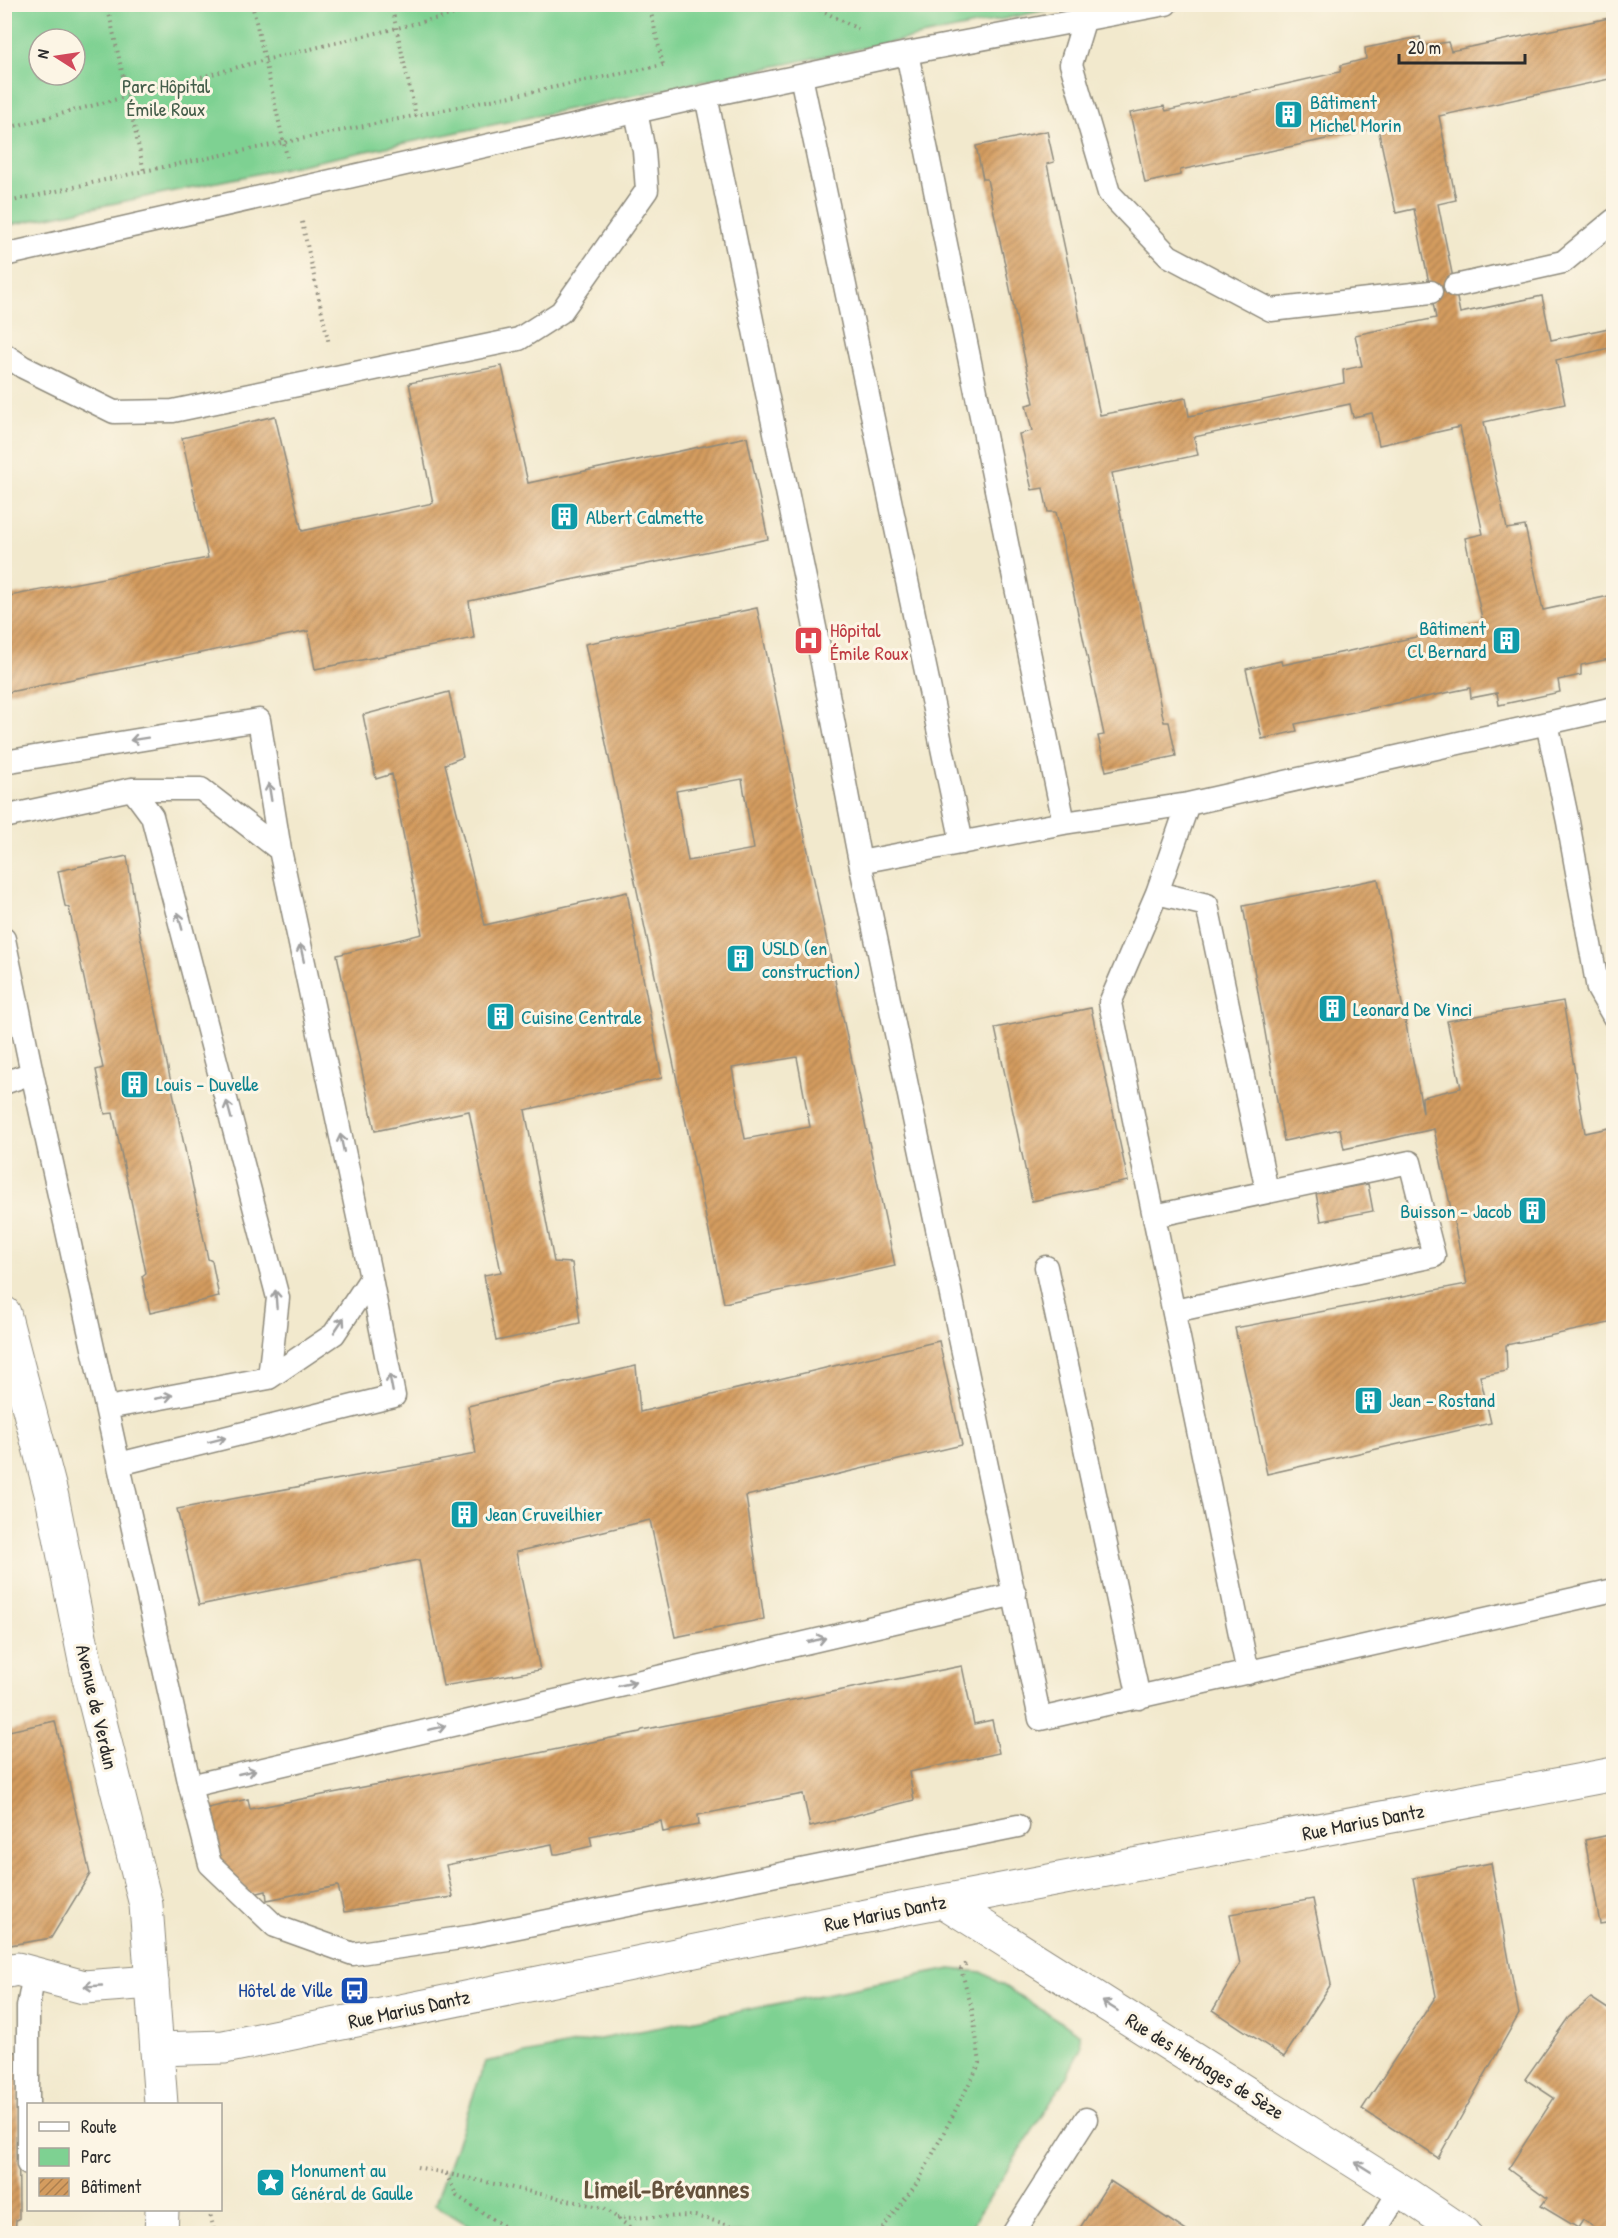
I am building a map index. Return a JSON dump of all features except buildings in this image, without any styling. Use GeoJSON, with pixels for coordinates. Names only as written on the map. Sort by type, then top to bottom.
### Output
{"type":"FeatureCollection","features":[{"type":"Feature","properties":{"kind":"street","name":"Avenue de Verdun"},"geometry":{"type":"LineString","coordinates":[[4,1313],[52,1497],[86,1666],[146,1905],[160,2103]]}},
{"type":"Feature","properties":{"kind":"street","name":"Rue Marius Dantz"},"geometry":{"type":"LineString","coordinates":[[157,2049],[224,2047],[943,1902],[1614,1774]]}},
{"type":"Feature","properties":{"kind":"street","name":"Rue des Herbages de Sèze"},"geometry":{"type":"LineString","coordinates":[[943,1902],[1400,2190],[1465,2234]]}},
{"type":"Feature","properties":{"kind":"street"},"geometry":{"type":"LineString","coordinates":[[19,1973],[84,1986],[152,1982]]}},
{"type":"Feature","properties":{"kind":"street"},"geometry":{"type":"LineString","coordinates":[[161,2234],[162,2211]]}},
{"type":"Feature","properties":{"kind":"lane"},"geometry":{"type":"LineString","coordinates":[[4,255],[706,96],[1087,13],[1166,4]]}},
{"type":"Feature","properties":{"kind":"lane"},"geometry":{"type":"LineString","coordinates":[[1087,13],[1071,64],[1109,193],[1169,256],[1271,310],[1431,292]]}},
{"type":"Feature","properties":{"kind":"lane"},"geometry":{"type":"LineString","coordinates":[[908,53],[1064,823]]}},
{"type":"Feature","properties":{"kind":"lane"},"geometry":{"type":"LineString","coordinates":[[801,76],[962,843]]}},
{"type":"Feature","properties":{"kind":"lane"},"geometry":{"type":"LineString","coordinates":[[706,96],[860,862],[1016,1594],[1040,1719],[1614,1590]]}},
{"type":"Feature","properties":{"kind":"lane"},"geometry":{"type":"LineString","coordinates":[[4,354],[23,368],[114,412],[173,411],[519,339],[561,312],[647,190],[644,151],[636,112]]}},
{"type":"Feature","properties":{"kind":"lane"},"geometry":{"type":"LineString","coordinates":[[1455,286],[1563,262],[1614,220]]}},
{"type":"Feature","properties":{"kind":"lane"},"geometry":{"type":"LineString","coordinates":[[860,862],[1064,823],[1188,804],[1614,708]]}},
{"type":"Feature","properties":{"kind":"lane"},"geometry":{"type":"LineString","coordinates":[[4,762],[259,720],[280,850],[394,1396],[119,1464]]}},
{"type":"Feature","properties":{"kind":"lane"},"geometry":{"type":"LineString","coordinates":[[1546,723],[1568,822],[1598,989],[1614,1017]]}},
{"type":"Feature","properties":{"kind":"lane"},"geometry":{"type":"LineString","coordinates":[[4,817],[132,789],[201,789],[280,850]]}},
{"type":"Feature","properties":{"kind":"lane"},"geometry":{"type":"LineString","coordinates":[[132,789],[152,816],[278,1298],[269,1377]]}},
{"type":"Feature","properties":{"kind":"lane"},"geometry":{"type":"LineString","coordinates":[[1188,804],[1157,893],[1110,1003],[1248,1673]]}},
{"type":"Feature","properties":{"kind":"lane"},"geometry":{"type":"LineString","coordinates":[[1157,893],[1207,905],[1267,1191]]}},
{"type":"Feature","properties":{"kind":"lane"},"geometry":{"type":"LineString","coordinates":[[4,939],[190,1786],[210,1864],[274,1926],[353,1954],[474,1936],[1018,1826]]}},
{"type":"Feature","properties":{"kind":"lane"},"geometry":{"type":"LineString","coordinates":[[4,1083],[32,1073]]}},
{"type":"Feature","properties":{"kind":"lane"},"geometry":{"type":"LineString","coordinates":[[1154,1216],[1410,1162],[1434,1256],[1174,1311]]}},
{"type":"Feature","properties":{"kind":"lane"},"geometry":{"type":"LineString","coordinates":[[1046,1268],[1139,1698]]}},
{"type":"Feature","properties":{"kind":"lane"},"geometry":{"type":"LineString","coordinates":[[107,1408],[269,1377],[334,1334],[371,1278]]}},
{"type":"Feature","properties":{"kind":"lane"},"geometry":{"type":"LineString","coordinates":[[190,1786],[1016,1594]]}},
{"type":"Feature","properties":{"kind":"lane"},"geometry":{"type":"LineString","coordinates":[[19,1973],[28,2007],[28,2103]]}},
{"type":"Feature","properties":{"kind":"lane"},"geometry":{"type":"LineString","coordinates":[[1013,2234],[1086,2119]]}},
{"type":"Feature","properties":{"kind":"lane"},"geometry":{"type":"LineString","coordinates":[[1373,2234],[1400,2190]]}},
{"type":"Feature","properties":{"kind":"path"},"geometry":{"type":"LineString","coordinates":[[107,4],[144,171]]}},
{"type":"Feature","properties":{"kind":"path"},"geometry":{"type":"LineString","coordinates":[[391,4],[416,116]]}},
{"type":"Feature","properties":{"kind":"path"},"geometry":{"type":"LineString","coordinates":[[4,129],[496,4]]}},
{"type":"Feature","properties":{"kind":"path"},"geometry":{"type":"LineString","coordinates":[[649,4],[672,104]]}},
{"type":"Feature","properties":{"kind":"path"},"geometry":{"type":"LineString","coordinates":[[4,202],[144,171],[663,65]]}},
{"type":"Feature","properties":{"kind":"path"},"geometry":{"type":"LineString","coordinates":[[872,2234],[882,2229],[918,2182],[980,2063],[972,2009],[961,1969],[980,1952],[1005,1940]]}},
{"type":"Feature","properties":{"kind":"path"},"geometry":{"type":"LineString","coordinates":[[417,2167],[604,2208],[639,2234]]}},
{"type":"Feature","properties":{"kind":"path"},"geometry":{"type":"LineString","coordinates":[[446,2173],[457,2196],[516,2234]]}},
{"type":"Feature","properties":{"kind":"path"},"geometry":{"type":"LineString","coordinates":[[209,2211],[215,2234]]}},
{"type":"Feature","properties":{"kind":"path"},"geometry":{"type":"LineString","coordinates":[[617,2218],[695,2216],[766,2234]]}},
{"type":"Feature","properties":{"kind":"green space","name":"Parc Hôpital Émile Roux"},"geometry":{"type":"Polygon","coordinates":[[[5,4],[1071,5],[5,226],[5,4]]]}},
{"type":"Feature","properties":{"kind":"green space"},"geometry":{"type":"Polygon","coordinates":[[[951,1969],[982,1972],[1080,2034],[1081,2048],[1065,2080],[967,2233],[481,2233],[435,2205],[485,2062],[951,1969]]]}},
{"type":"Feature","properties":{"kind":"place","name":"Bâtiment Michel Morin"},"geometry":{"type":"Point","coordinates":[1289,114]}},
{"type":"Feature","properties":{"kind":"place","name":"Albert Calmette"},"geometry":{"type":"Point","coordinates":[565,517]}},
{"type":"Feature","properties":{"kind":"place","name":"Bâtiment Cl Bernard"},"geometry":{"type":"Point","coordinates":[1507,640]}},
{"type":"Feature","properties":{"kind":"place","name":"Hôpital Émile Roux"},"geometry":{"type":"Point","coordinates":[809,641]}},
{"type":"Feature","properties":{"kind":"place","name":"USLD (en construction)"},"geometry":{"type":"Point","coordinates":[741,959]}},
{"type":"Feature","properties":{"kind":"place","name":"Leonard De Vinci"},"geometry":{"type":"Point","coordinates":[1332,1009]}},
{"type":"Feature","properties":{"kind":"place","name":"Cuisine Centrale"},"geometry":{"type":"Point","coordinates":[500,1017]}},
{"type":"Feature","properties":{"kind":"place","name":"Louis - Duvelle"},"geometry":{"type":"Point","coordinates":[135,1084]}},
{"type":"Feature","properties":{"kind":"place","name":"Buisson - Jacob"},"geometry":{"type":"Point","coordinates":[1533,1211]}},
{"type":"Feature","properties":{"kind":"place","name":"Jean - Rostand"},"geometry":{"type":"Point","coordinates":[1368,1400]}},
{"type":"Feature","properties":{"kind":"place","name":"Jean Cruveilhier"},"geometry":{"type":"Point","coordinates":[464,1514]}},
{"type":"Feature","properties":{"kind":"place","name":"Hôtel de Ville"},"geometry":{"type":"Point","coordinates":[354,1990]}},
{"type":"Feature","properties":{"kind":"place","name":"Monument au Général de Gaulle"},"geometry":{"type":"Point","coordinates":[270,2182]}},
{"type":"Feature","properties":{"kind":"district","name":"Limeil-Brévannes"},"geometry":{"type":"Point","coordinates":[667,2189]}}]}
